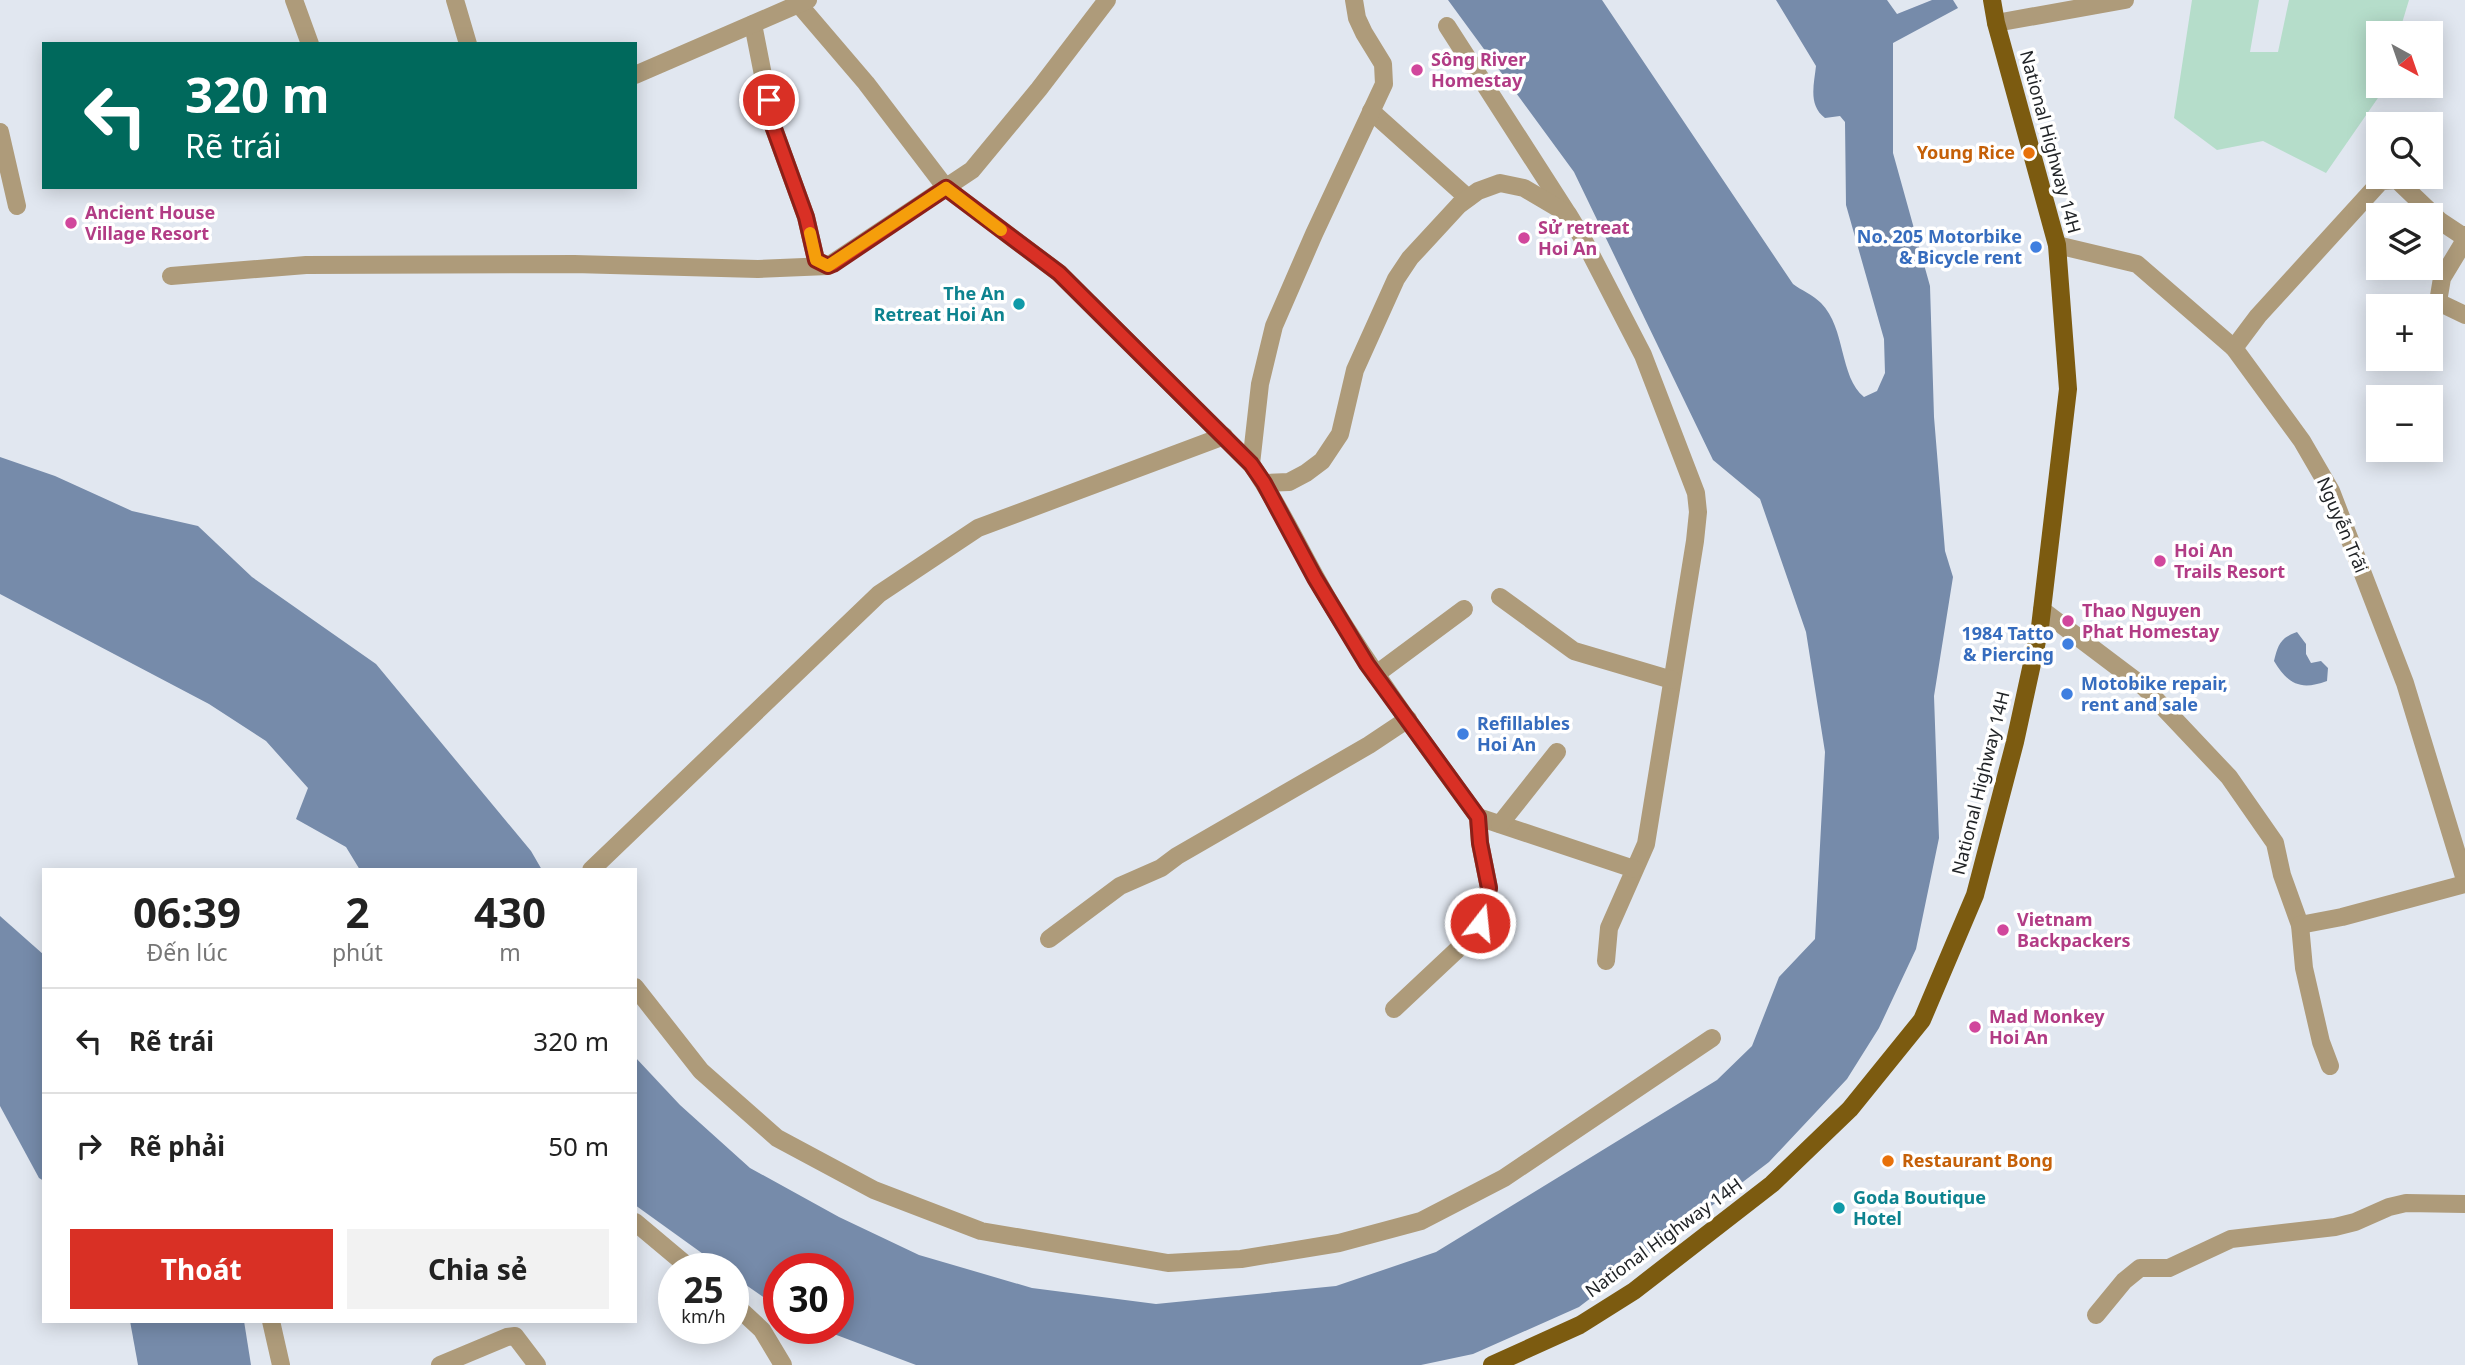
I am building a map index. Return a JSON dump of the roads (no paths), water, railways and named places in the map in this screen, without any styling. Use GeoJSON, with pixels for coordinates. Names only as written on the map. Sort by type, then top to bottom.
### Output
{"type":"FeatureCollection","features":[{"type":"Feature","properties":{"kind":"main road","name":"National Highway 14H"},"geometry":{"type":"LineString","coordinates":[[1492,1365],[1580,1325],[1634,1291],[1772,1184],[1850,1109],[1922,1020],[1975,895],[2015,742],[2042,610],[2068,389],[2057,245],[1992,0]]}},
{"type":"Feature","properties":{"kind":"street"},"geometry":{"type":"LineString","coordinates":[[293,0],[309,42]]}},
{"type":"Feature","properties":{"kind":"street"},"geometry":{"type":"LineString","coordinates":[[455,0],[467,42]]}},
{"type":"Feature","properties":{"kind":"street"},"geometry":{"type":"LineString","coordinates":[[171,276],[306,265],[574,264],[758,269],[833,264],[972,170],[1107,0]]}},
{"type":"Feature","properties":{"kind":"street"},"geometry":{"type":"LineString","coordinates":[[1251,464],[1261,384],[1274,326],[1384,84],[1383,64],[1357,18],[1354,0]]}},
{"type":"Feature","properties":{"kind":"street"},"geometry":{"type":"LineString","coordinates":[[1996,23],[2125,0]]}},
{"type":"Feature","properties":{"kind":"street"},"geometry":{"type":"LineString","coordinates":[[637,74],[801,2],[946,188],[1059,273],[1251,464],[1315,578],[1375,675],[1478,817],[1489,888],[1480,923],[1458,949],[1394,1009]]}},
{"type":"Feature","properties":{"kind":"street"},"geometry":{"type":"LineString","coordinates":[[753,24],[773,126],[806,217],[816,260],[824,265]]}},
{"type":"Feature","properties":{"kind":"street"},"geometry":{"type":"LineString","coordinates":[[1447,26],[1583,239],[1643,355],[1696,493],[1698,512],[1695,541],[1646,844],[1609,928],[1605,961]]}},
{"type":"Feature","properties":{"kind":"street"},"geometry":{"type":"LineString","coordinates":[[1371,111],[1468,198]]}},
{"type":"Feature","properties":{"kind":"street"},"geometry":{"type":"LineString","coordinates":[[0,132],[17,206]]}},
{"type":"Feature","properties":{"kind":"street"},"geometry":{"type":"LineString","coordinates":[[2234,348],[2258,316],[2381,181],[2397,180],[2440,221],[2465,237],[2442,278],[2438,302],[2465,315]]}},
{"type":"Feature","properties":{"kind":"street"},"geometry":{"type":"LineString","coordinates":[[1264,483],[1289,482],[1322,461],[1340,435],[1355,370],[1396,279],[1410,258],[1468,198],[1500,183],[1524,188],[1568,214]]}},
{"type":"Feature","properties":{"kind":"street","name":"Nguyễn Trãi"},"geometry":{"type":"LineString","coordinates":[[2057,245],[2137,264],[2234,348],[2302,441],[2331,491],[2405,683],[2465,882]]}},
{"type":"Feature","properties":{"kind":"street"},"geometry":{"type":"LineString","coordinates":[[593,868],[879,594],[978,528],[1223,436]]}},
{"type":"Feature","properties":{"kind":"street"},"geometry":{"type":"LineString","coordinates":[[1500,597],[1574,651],[1672,680]]}},
{"type":"Feature","properties":{"kind":"street"},"geometry":{"type":"LineString","coordinates":[[1375,675],[1464,609]]}},
{"type":"Feature","properties":{"kind":"street"},"geometry":{"type":"LineString","coordinates":[[2042,610],[2144,687],[2229,777],[2275,843],[2282,875],[2300,925],[2304,968],[2321,1041],[2330,1066]]}},
{"type":"Feature","properties":{"kind":"street"},"geometry":{"type":"LineString","coordinates":[[1049,939],[1130,880],[1161,868],[1408,719]]}},
{"type":"Feature","properties":{"kind":"street"},"geometry":{"type":"LineString","coordinates":[[1500,824],[1557,752]]}},
{"type":"Feature","properties":{"kind":"street"},"geometry":{"type":"LineString","coordinates":[[1478,817],[1634,869]]}},
{"type":"Feature","properties":{"kind":"street"},"geometry":{"type":"LineString","coordinates":[[2300,925],[2343,917],[2465,882]]}},
{"type":"Feature","properties":{"kind":"street"},"geometry":{"type":"LineString","coordinates":[[637,990],[701,1071],[778,1138],[874,1190],[981,1231],[1168,1263],[1241,1259],[1315,1247],[1421,1221],[1504,1178],[1712,1038]]}},
{"type":"Feature","properties":{"kind":"street"},"geometry":{"type":"LineString","coordinates":[[2096,1315],[2124,1281],[2140,1268],[2169,1268],[2231,1239],[2335,1227],[2406,1203],[2465,1204]]}},
{"type":"Feature","properties":{"kind":"street"},"geometry":{"type":"LineString","coordinates":[[637,1224],[672,1253]]}},
{"type":"Feature","properties":{"kind":"street"},"geometry":{"type":"LineString","coordinates":[[749,1318],[762,1330],[783,1365]]}},
{"type":"Feature","properties":{"kind":"street"},"geometry":{"type":"LineString","coordinates":[[271,1323],[281,1365]]}},
{"type":"Feature","properties":{"kind":"street"},"geometry":{"type":"LineString","coordinates":[[440,1365],[515,1336],[537,1365]]}},
{"type":"Feature","properties":{"kind":"water"},"geometry":{"type":"Polygon","coordinates":[[[1448,0],[1602,0],[1793,284],[1818,300],[1829,313],[1850,377],[1864,397],[1877,391],[1885,373],[1884,339],[1846,205],[1845,122],[1840,116],[1825,118],[1816,107],[1813,87],[1816,66],[1776,0],[1887,0],[1897,14],[1932,0],[1953,0],[1958,8],[1893,43],[1893,153],[1930,286],[1934,417],[1945,551],[1953,577],[1934,696],[1939,838],[1916,949],[1879,1028],[1847,1079],[1769,1162],[1579,1307],[1473,1354],[1421,1365],[916,1365],[854,1342],[854,1253],[763,1253],[763,1297],[749,1287],[749,1253],[702,1253],[637,1206],[637,1059],[680,1105],[750,1168],[839,1217],[919,1255],[1032,1288],[1156,1304],[1336,1286],[1436,1252],[1717,1080],[1752,1046],[1779,977],[1815,939],[1825,752],[1806,632],[1760,499],[1713,460],[1574,172],[1448,0]]]}},
{"type":"Feature","properties":{"kind":"water"},"geometry":{"type":"Polygon","coordinates":[[[0,457],[55,476],[132,511],[198,526],[252,577],[376,664],[531,851],[541,868],[359,868],[346,847],[296,819],[308,788],[266,741],[209,704],[0,594],[0,457]]]}},
{"type":"Feature","properties":{"kind":"water"},"geometry":{"type":"Polygon","coordinates":[[[2297,632],[2306,644],[2306,654],[2311,663],[2321,661],[2328,668],[2327,681],[2309,685],[2296,683],[2284,675],[2274,661],[2281,643],[2297,632]]]}},
{"type":"Feature","properties":{"kind":"water"},"geometry":{"type":"Polygon","coordinates":[[[0,916],[42,953],[42,1180],[0,1106],[0,916]]]}},
{"type":"Feature","properties":{"kind":"water"},"geometry":{"type":"Polygon","coordinates":[[[130,1323],[244,1323],[251,1365],[138,1365],[130,1323]]]}},
{"type":"Feature","properties":{"kind":"place","name":"Sông River Homestay"},"geometry":{"type":"Point","coordinates":[1417,70]}},
{"type":"Feature","properties":{"kind":"place","name":"Young Rice"},"geometry":{"type":"Point","coordinates":[2029,153]}},
{"type":"Feature","properties":{"kind":"place","name":"Ancient House Village Resort"},"geometry":{"type":"Point","coordinates":[71,223]}},
{"type":"Feature","properties":{"kind":"place","name":"Sử retreat Hoi An"},"geometry":{"type":"Point","coordinates":[1524,238]}},
{"type":"Feature","properties":{"kind":"place","name":"No. 205 Motorbike & Bicycle rent"},"geometry":{"type":"Point","coordinates":[2036,247]}},
{"type":"Feature","properties":{"kind":"place","name":"The An Retreat Hoi An"},"geometry":{"type":"Point","coordinates":[1019,304]}},
{"type":"Feature","properties":{"kind":"place","name":"Hoi An Trails Resort"},"geometry":{"type":"Point","coordinates":[2160,561]}},
{"type":"Feature","properties":{"kind":"place","name":"Thao Nguyen Phat Homestay"},"geometry":{"type":"Point","coordinates":[2068,621]}},
{"type":"Feature","properties":{"kind":"place","name":"1984 Tatto & Piercing"},"geometry":{"type":"Point","coordinates":[2068,644]}},
{"type":"Feature","properties":{"kind":"place","name":"Motobike repair, rent and sale"},"geometry":{"type":"Point","coordinates":[2067,694]}},
{"type":"Feature","properties":{"kind":"place","name":"Refillables Hoi An"},"geometry":{"type":"Point","coordinates":[1463,734]}},
{"type":"Feature","properties":{"kind":"place","name":"Vietnam Backpackers"},"geometry":{"type":"Point","coordinates":[2003,930]}},
{"type":"Feature","properties":{"kind":"place","name":"Mad Monkey Hoi An"},"geometry":{"type":"Point","coordinates":[1975,1027]}},
{"type":"Feature","properties":{"kind":"place","name":"Restaurant Bong"},"geometry":{"type":"Point","coordinates":[1888,1161]}},
{"type":"Feature","properties":{"kind":"place","name":"Goda Boutique Hotel"},"geometry":{"type":"Point","coordinates":[1839,1208]}}]}
